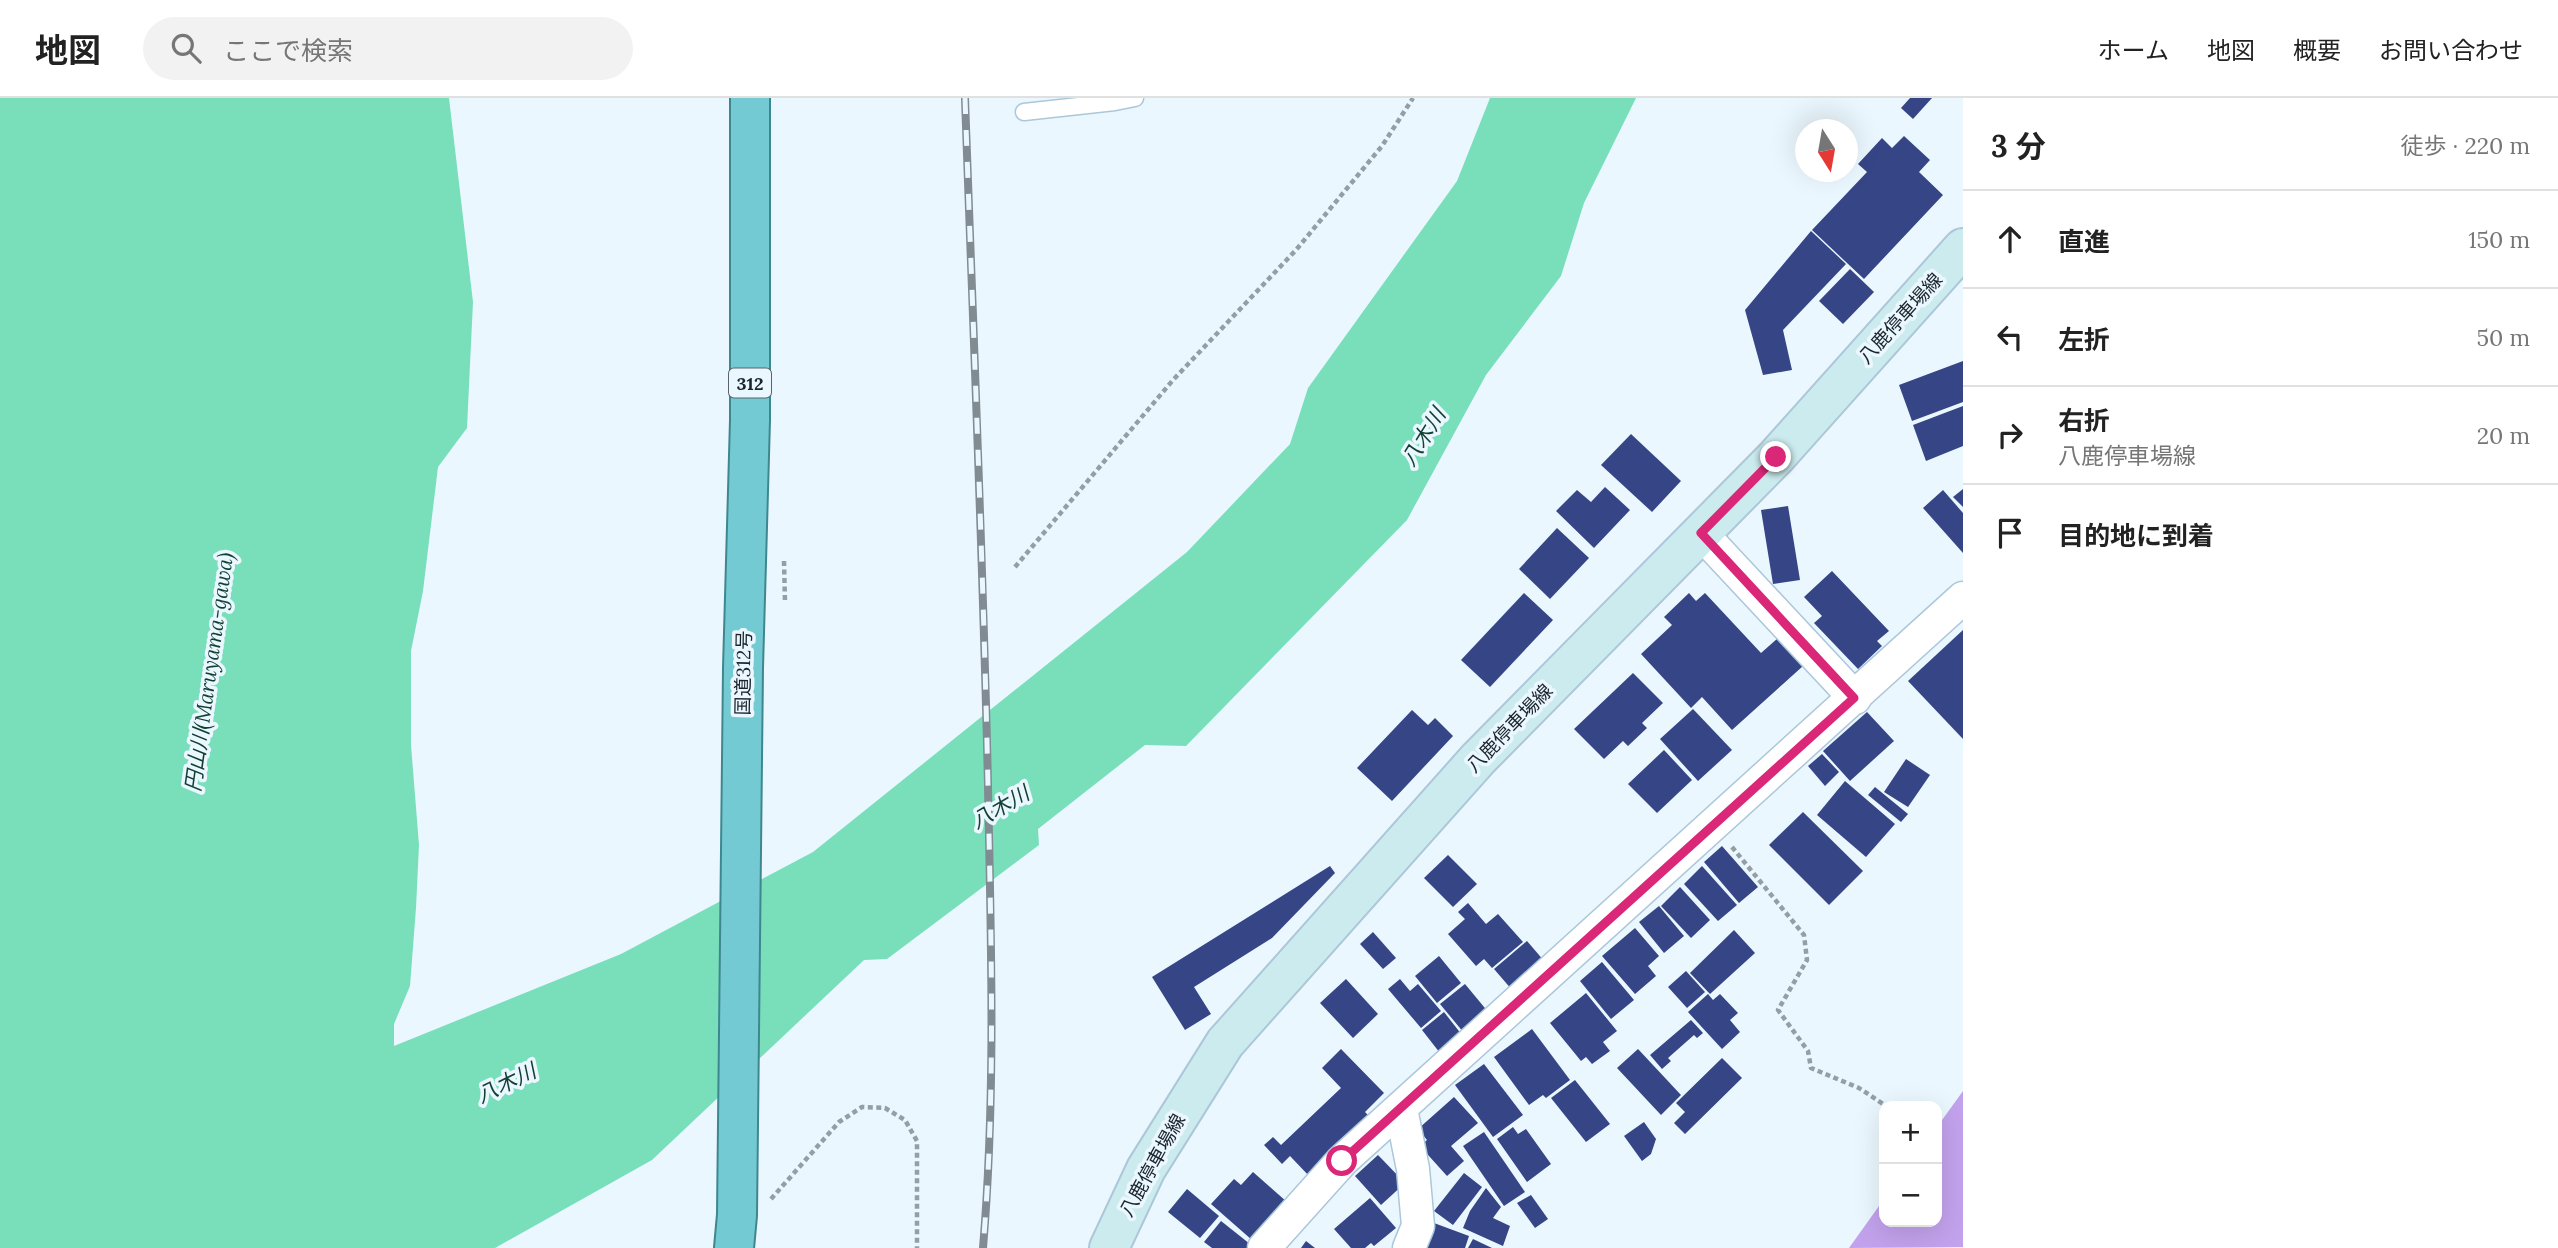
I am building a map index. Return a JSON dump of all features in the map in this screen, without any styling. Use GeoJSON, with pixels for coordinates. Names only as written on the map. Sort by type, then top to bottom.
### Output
{"type":"FeatureCollection","features":[{"type":"Feature","properties":{"kind":"highway","name":"国道312号"},"geometry":{"type":"LineString","coordinates":[[747,1221],[743,668],[750,420],[750,98]]}},
{"type":"Feature","properties":{"kind":"main road","name":"八鹿停車場線"},"geometry":{"type":"LineString","coordinates":[[1109,1248],[1146,1169],[1225,1042],[1478,759],[1776,457],[1963,248]]}},
{"type":"Feature","properties":{"kind":"street"},"geometry":{"type":"LineString","coordinates":[[1701,533],[1854,698]]}},
{"type":"Feature","properties":{"kind":"street"},"geometry":{"type":"LineString","coordinates":[[1264,1248],[1342,1161],[1963,598]]}},
{"type":"Feature","properties":{"kind":"street"},"geometry":{"type":"LineString","coordinates":[[1401,1110],[1413,1168],[1418,1226],[1409,1248]]}},
{"type":"Feature","properties":{"kind":"lane"},"geometry":{"type":"LineString","coordinates":[[1024,112],[1135,98]]}},
{"type":"Feature","properties":{"kind":"path"},"geometry":{"type":"LineString","coordinates":[[1015,567],[1173,380],[1296,250],[1382,146],[1413,98]]}},
{"type":"Feature","properties":{"kind":"path"},"geometry":{"type":"LineString","coordinates":[[1714,825],[1804,935],[1807,960],[1778,1010],[1808,1051],[1811,1068],[1859,1088],[1879,1101]]}},
{"type":"Feature","properties":{"kind":"path"},"geometry":{"type":"LineString","coordinates":[[747,1221],[839,1122],[862,1107],[885,1108],[905,1120],[916,1141],[917,1248]]}},
{"type":"Feature","properties":{"kind":"shaded area"},"geometry":{"type":"Polygon","coordinates":[[[1963,1091],[1963,1247],[1849,1248],[1879,1206],[1879,1227],[1942,1227],[1942,1120],[1963,1091]]]}},
{"type":"Feature","properties":{"kind":"water"},"geometry":{"type":"Polygon","coordinates":[[[0,98],[449,98],[473,302],[467,428],[438,467],[423,591],[411,651],[411,745],[419,845],[410,986],[394,1024],[394,1046],[621,954],[813,852],[1187,552],[1290,444],[1308,388],[1457,181],[1490,98],[1636,98],[1584,203],[1561,276],[1486,375],[1407,520],[1186,746],[1145,745],[1038,829],[1039,845],[887,959],[864,960],[652,1160],[495,1248],[0,1248],[0,98]]]}},
{"type":"Feature","properties":{"kind":"building"},"geometry":{"type":"Polygon","coordinates":[[[1910,98],[1932,98],[1913,119],[1901,108],[1910,98]]]}},
{"type":"Feature","properties":{"kind":"building"},"geometry":{"type":"Polygon","coordinates":[[[1904,136],[1930,160],[1919,172],[1943,195],[1864,279],[1812,230],[1867,172],[1858,164],[1882,138],[1892,148],[1904,136]]]}},
{"type":"Feature","properties":{"kind":"building"},"geometry":{"type":"Polygon","coordinates":[[[1811,231],[1846,264],[1783,330],[1792,370],[1763,375],[1745,310],[1811,231]]]}},
{"type":"Feature","properties":{"kind":"building"},"geometry":{"type":"Polygon","coordinates":[[[1850,269],[1874,292],[1843,324],[1819,301],[1850,269]]]}},
{"type":"Feature","properties":{"kind":"building"},"geometry":{"type":"Polygon","coordinates":[[[1963,361],[1963,402],[1912,421],[1899,385],[1963,361]]]}},
{"type":"Feature","properties":{"kind":"building"},"geometry":{"type":"Polygon","coordinates":[[[1963,406],[1963,446],[1926,461],[1913,425],[1963,406]]]}},
{"type":"Feature","properties":{"kind":"building"},"geometry":{"type":"Polygon","coordinates":[[[1631,434],[1681,481],[1652,512],[1601,465],[1631,434]]]}},
{"type":"Feature","properties":{"kind":"building"},"geometry":{"type":"Polygon","coordinates":[[[1605,487],[1630,510],[1594,548],[1556,511],[1577,490],[1591,502],[1605,487]]]}},
{"type":"Feature","properties":{"kind":"building"},"geometry":{"type":"Polygon","coordinates":[[[1963,489],[1963,507],[1953,497],[1963,489]]]}},
{"type":"Feature","properties":{"kind":"building"},"geometry":{"type":"Polygon","coordinates":[[[1943,490],[1963,513],[1963,553],[1923,508],[1943,490]]]}},
{"type":"Feature","properties":{"kind":"building"},"geometry":{"type":"Polygon","coordinates":[[[1788,506],[1800,580],[1773,584],[1761,510],[1788,506]]]}},
{"type":"Feature","properties":{"kind":"building"},"geometry":{"type":"Polygon","coordinates":[[[1557,528],[1589,558],[1550,599],[1519,569],[1557,528]]]}},
{"type":"Feature","properties":{"kind":"building"},"geometry":{"type":"Polygon","coordinates":[[[1832,571],[1889,631],[1877,641],[1882,646],[1858,669],[1814,623],[1822,616],[1804,597],[1832,571]]]}},
{"type":"Feature","properties":{"kind":"building"},"geometry":{"type":"Polygon","coordinates":[[[1524,593],[1553,620],[1490,687],[1461,660],[1524,593]]]}},
{"type":"Feature","properties":{"kind":"building"},"geometry":{"type":"Polygon","coordinates":[[[1689,593],[1696,601],[1705,593],[1761,653],[1778,638],[1803,666],[1732,730],[1702,697],[1691,708],[1641,654],[1672,625],[1664,617],[1689,593]]]}},
{"type":"Feature","properties":{"kind":"building"},"geometry":{"type":"Polygon","coordinates":[[[1963,630],[1963,739],[1908,681],[1963,630]]]}},
{"type":"Feature","properties":{"kind":"building"},"geometry":{"type":"Polygon","coordinates":[[[1633,673],[1663,703],[1642,723],[1647,728],[1628,746],[1623,741],[1604,759],[1574,729],[1633,673]]]}},
{"type":"Feature","properties":{"kind":"building"},"geometry":{"type":"Polygon","coordinates":[[[1693,709],[1732,750],[1698,781],[1660,739],[1693,709]]]}},
{"type":"Feature","properties":{"kind":"building"},"geometry":{"type":"Polygon","coordinates":[[[1412,710],[1428,725],[1435,718],[1453,736],[1392,801],[1357,768],[1412,710]]]}},
{"type":"Feature","properties":{"kind":"building"},"geometry":{"type":"Polygon","coordinates":[[[1867,712],[1894,741],[1850,781],[1823,751],[1867,712]]]}},
{"type":"Feature","properties":{"kind":"building"},"geometry":{"type":"Polygon","coordinates":[[[1664,750],[1692,780],[1657,813],[1628,784],[1664,750]]]}},
{"type":"Feature","properties":{"kind":"building"},"geometry":{"type":"Polygon","coordinates":[[[1822,754],[1839,772],[1825,786],[1808,766],[1822,754]]]}},
{"type":"Feature","properties":{"kind":"building"},"geometry":{"type":"Polygon","coordinates":[[[1906,759],[1930,775],[1908,807],[1884,792],[1906,759]]]}},
{"type":"Feature","properties":{"kind":"building"},"geometry":{"type":"Polygon","coordinates":[[[1845,781],[1895,824],[1866,857],[1817,815],[1845,781]]]}},
{"type":"Feature","properties":{"kind":"building"},"geometry":{"type":"Polygon","coordinates":[[[1875,787],[1908,814],[1901,822],[1868,795],[1875,787]]]}},
{"type":"Feature","properties":{"kind":"building"},"geometry":{"type":"Polygon","coordinates":[[[1803,812],[1863,871],[1829,905],[1769,845],[1803,812]]]}},
{"type":"Feature","properties":{"kind":"building"},"geometry":{"type":"Polygon","coordinates":[[[1722,846],[1758,887],[1739,903],[1704,862],[1722,846]]]}},
{"type":"Feature","properties":{"kind":"building"},"geometry":{"type":"Polygon","coordinates":[[[1448,855],[1477,884],[1453,907],[1424,878],[1448,855]]]}},
{"type":"Feature","properties":{"kind":"building"},"geometry":{"type":"Polygon","coordinates":[[[1330,866],[1335,873],[1272,938],[1194,987],[1211,1014],[1185,1030],[1152,977],[1330,866]]]}},
{"type":"Feature","properties":{"kind":"building"},"geometry":{"type":"Polygon","coordinates":[[[1702,866],[1737,905],[1718,921],[1684,884],[1702,866]]]}},
{"type":"Feature","properties":{"kind":"building"},"geometry":{"type":"Polygon","coordinates":[[[1680,887],[1710,920],[1691,938],[1661,906],[1680,887]]]}},
{"type":"Feature","properties":{"kind":"building"},"geometry":{"type":"Polygon","coordinates":[[[1468,903],[1486,924],[1498,914],[1523,942],[1492,968],[1484,959],[1476,966],[1448,934],[1465,919],[1458,912],[1468,903]]]}},
{"type":"Feature","properties":{"kind":"building"},"geometry":{"type":"Polygon","coordinates":[[[1659,906],[1684,936],[1664,953],[1639,922],[1659,906]]]}},
{"type":"Feature","properties":{"kind":"building"},"geometry":{"type":"Polygon","coordinates":[[[1635,928],[1659,956],[1648,966],[1656,976],[1635,994],[1602,956],[1635,928]]]}},
{"type":"Feature","properties":{"kind":"building"},"geometry":{"type":"Polygon","coordinates":[[[1734,930],[1755,953],[1710,994],[1690,973],[1734,930]]]}},
{"type":"Feature","properties":{"kind":"building"},"geometry":{"type":"Polygon","coordinates":[[[1373,932],[1396,958],[1383,969],[1360,944],[1373,932]]]}},
{"type":"Feature","properties":{"kind":"building"},"geometry":{"type":"Polygon","coordinates":[[[1527,941],[1545,962],[1513,991],[1494,969],[1527,941]]]}},
{"type":"Feature","properties":{"kind":"building"},"geometry":{"type":"Polygon","coordinates":[[[1439,956],[1461,983],[1437,1003],[1415,976],[1439,956]]]}},
{"type":"Feature","properties":{"kind":"building"},"geometry":{"type":"Polygon","coordinates":[[[1602,962],[1634,1000],[1611,1019],[1580,981],[1602,962]]]}},
{"type":"Feature","properties":{"kind":"building"},"geometry":{"type":"Polygon","coordinates":[[[1686,971],[1705,992],[1687,1008],[1668,987],[1686,971]]]}},
{"type":"Feature","properties":{"kind":"building"},"geometry":{"type":"Polygon","coordinates":[[[1346,979],[1378,1014],[1353,1038],[1320,1003],[1346,979]]]}},
{"type":"Feature","properties":{"kind":"building"},"geometry":{"type":"Polygon","coordinates":[[[1400,979],[1410,991],[1418,984],[1441,1011],[1421,1028],[1388,989],[1400,979]]]}},
{"type":"Feature","properties":{"kind":"building"},"geometry":{"type":"Polygon","coordinates":[[[1465,984],[1489,1013],[1464,1033],[1440,1004],[1465,984]]]}},
{"type":"Feature","properties":{"kind":"building"},"geometry":{"type":"Polygon","coordinates":[[[1586,993],[1617,1031],[1603,1042],[1610,1051],[1592,1064],[1586,1057],[1581,1061],[1550,1023],[1586,993]]]}},
{"type":"Feature","properties":{"kind":"building"},"geometry":{"type":"Polygon","coordinates":[[[1708,994],[1713,1000],[1720,994],[1738,1013],[1730,1020],[1740,1032],[1722,1049],[1688,1012],[1708,994]]]}},
{"type":"Feature","properties":{"kind":"building"},"geometry":{"type":"Polygon","coordinates":[[[1444,1012],[1462,1035],[1440,1053],[1422,1030],[1444,1012]]]}},
{"type":"Feature","properties":{"kind":"building"},"geometry":{"type":"Polygon","coordinates":[[[1691,1020],[1703,1033],[1697,1038],[1694,1035],[1668,1058],[1671,1061],[1662,1069],[1650,1055],[1691,1020]]]}},
{"type":"Feature","properties":{"kind":"building"},"geometry":{"type":"Polygon","coordinates":[[[1532,1029],[1570,1080],[1546,1098],[1543,1095],[1529,1105],[1494,1057],[1532,1029]]]}},
{"type":"Feature","properties":{"kind":"building"},"geometry":{"type":"Polygon","coordinates":[[[1341,1049],[1384,1093],[1365,1112],[1371,1118],[1310,1177],[1290,1156],[1282,1164],[1264,1145],[1273,1137],[1281,1145],[1341,1088],[1322,1068],[1341,1049]]]}},
{"type":"Feature","properties":{"kind":"building"},"geometry":{"type":"Polygon","coordinates":[[[1638,1049],[1681,1095],[1661,1115],[1617,1068],[1638,1049]]]}},
{"type":"Feature","properties":{"kind":"building"},"geometry":{"type":"Polygon","coordinates":[[[1722,1058],[1742,1078],[1685,1134],[1674,1123],[1685,1112],[1676,1103],[1722,1058]]]}},
{"type":"Feature","properties":{"kind":"building"},"geometry":{"type":"Polygon","coordinates":[[[1484,1064],[1523,1115],[1493,1137],[1455,1085],[1484,1064]]]}},
{"type":"Feature","properties":{"kind":"building"},"geometry":{"type":"Polygon","coordinates":[[[1575,1080],[1610,1124],[1586,1142],[1551,1098],[1575,1080]]]}},
{"type":"Feature","properties":{"kind":"building"},"geometry":{"type":"Polygon","coordinates":[[[1454,1097],[1478,1123],[1451,1146],[1464,1161],[1447,1176],[1420,1146],[1427,1140],[1418,1129],[1454,1097]]]}},
{"type":"Feature","properties":{"kind":"building"},"geometry":{"type":"Polygon","coordinates":[[[1644,1122],[1656,1139],[1651,1154],[1642,1161],[1624,1136],[1644,1122]]]}},
{"type":"Feature","properties":{"kind":"building"},"geometry":{"type":"Polygon","coordinates":[[[1513,1127],[1518,1134],[1526,1129],[1551,1164],[1527,1182],[1497,1139],[1513,1127]]]}},
{"type":"Feature","properties":{"kind":"building"},"geometry":{"type":"Polygon","coordinates":[[[1484,1132],[1525,1192],[1504,1206],[1463,1146],[1484,1132]]]}},
{"type":"Feature","properties":{"kind":"building"},"geometry":{"type":"Polygon","coordinates":[[[1378,1155],[1405,1183],[1381,1205],[1355,1176],[1378,1155]]]}},
{"type":"Feature","properties":{"kind":"building"},"geometry":{"type":"Polygon","coordinates":[[[1253,1172],[1287,1202],[1252,1240],[1211,1204],[1234,1179],[1241,1185],[1253,1172]]]}},
{"type":"Feature","properties":{"kind":"building"},"geometry":{"type":"Polygon","coordinates":[[[1464,1173],[1482,1187],[1453,1225],[1434,1211],[1464,1173]]]}},
{"type":"Feature","properties":{"kind":"building"},"geometry":{"type":"Polygon","coordinates":[[[1486,1188],[1501,1207],[1493,1218],[1510,1226],[1503,1246],[1463,1228],[1470,1211],[1486,1188]]]}},
{"type":"Feature","properties":{"kind":"building"},"geometry":{"type":"Polygon","coordinates":[[[1187,1189],[1219,1216],[1200,1238],[1168,1212],[1187,1189]]]}},
{"type":"Feature","properties":{"kind":"building"},"geometry":{"type":"Polygon","coordinates":[[[1531,1195],[1548,1219],[1535,1228],[1517,1203],[1531,1195]]]}},
{"type":"Feature","properties":{"kind":"building"},"geometry":{"type":"Polygon","coordinates":[[[1370,1198],[1396,1228],[1374,1246],[1371,1243],[1365,1248],[1351,1248],[1334,1229],[1370,1198]]]}},
{"type":"Feature","properties":{"kind":"building"},"geometry":{"type":"Polygon","coordinates":[[[1221,1221],[1250,1244],[1247,1248],[1212,1248],[1204,1242],[1221,1221]]]}},
{"type":"Feature","properties":{"kind":"building"},"geometry":{"type":"Polygon","coordinates":[[[1434,1223],[1469,1236],[1465,1248],[1424,1248],[1434,1223]]]}},
{"type":"Feature","properties":{"kind":"building"},"geometry":{"type":"Polygon","coordinates":[[[1473,1239],[1492,1248],[1468,1248],[1473,1239]]]}},
{"type":"Feature","properties":{"kind":"building"},"geometry":{"type":"Polygon","coordinates":[[[1306,1241],[1315,1248],[1301,1248],[1306,1241]]]}},
{"type":"Feature","properties":{"kind":"railway"},"geometry":{"type":"LineString","coordinates":[[965,98],[983,614],[992,1017],[990,1132],[983,1248]]}},
{"type":"Feature","properties":{"kind":"route"},"geometry":{"type":"LineString","coordinates":[[1342,1161],[1854,698],[1701,533],[1776,457]]}},
{"type":"Feature","properties":{"kind":"water label","name":"八木川"},"geometry":{"type":"Point","coordinates":[1423,437]}},
{"type":"Feature","properties":{"kind":"water label","name":"円山川(Maruyama-gawa)"},"geometry":{"type":"Point","coordinates":[209,672]}},
{"type":"Feature","properties":{"kind":"water label","name":"八木川"},"geometry":{"type":"Point","coordinates":[1000,807]}},
{"type":"Feature","properties":{"kind":"water label","name":"八木川"},"geometry":{"type":"Point","coordinates":[506,1083]}}]}
